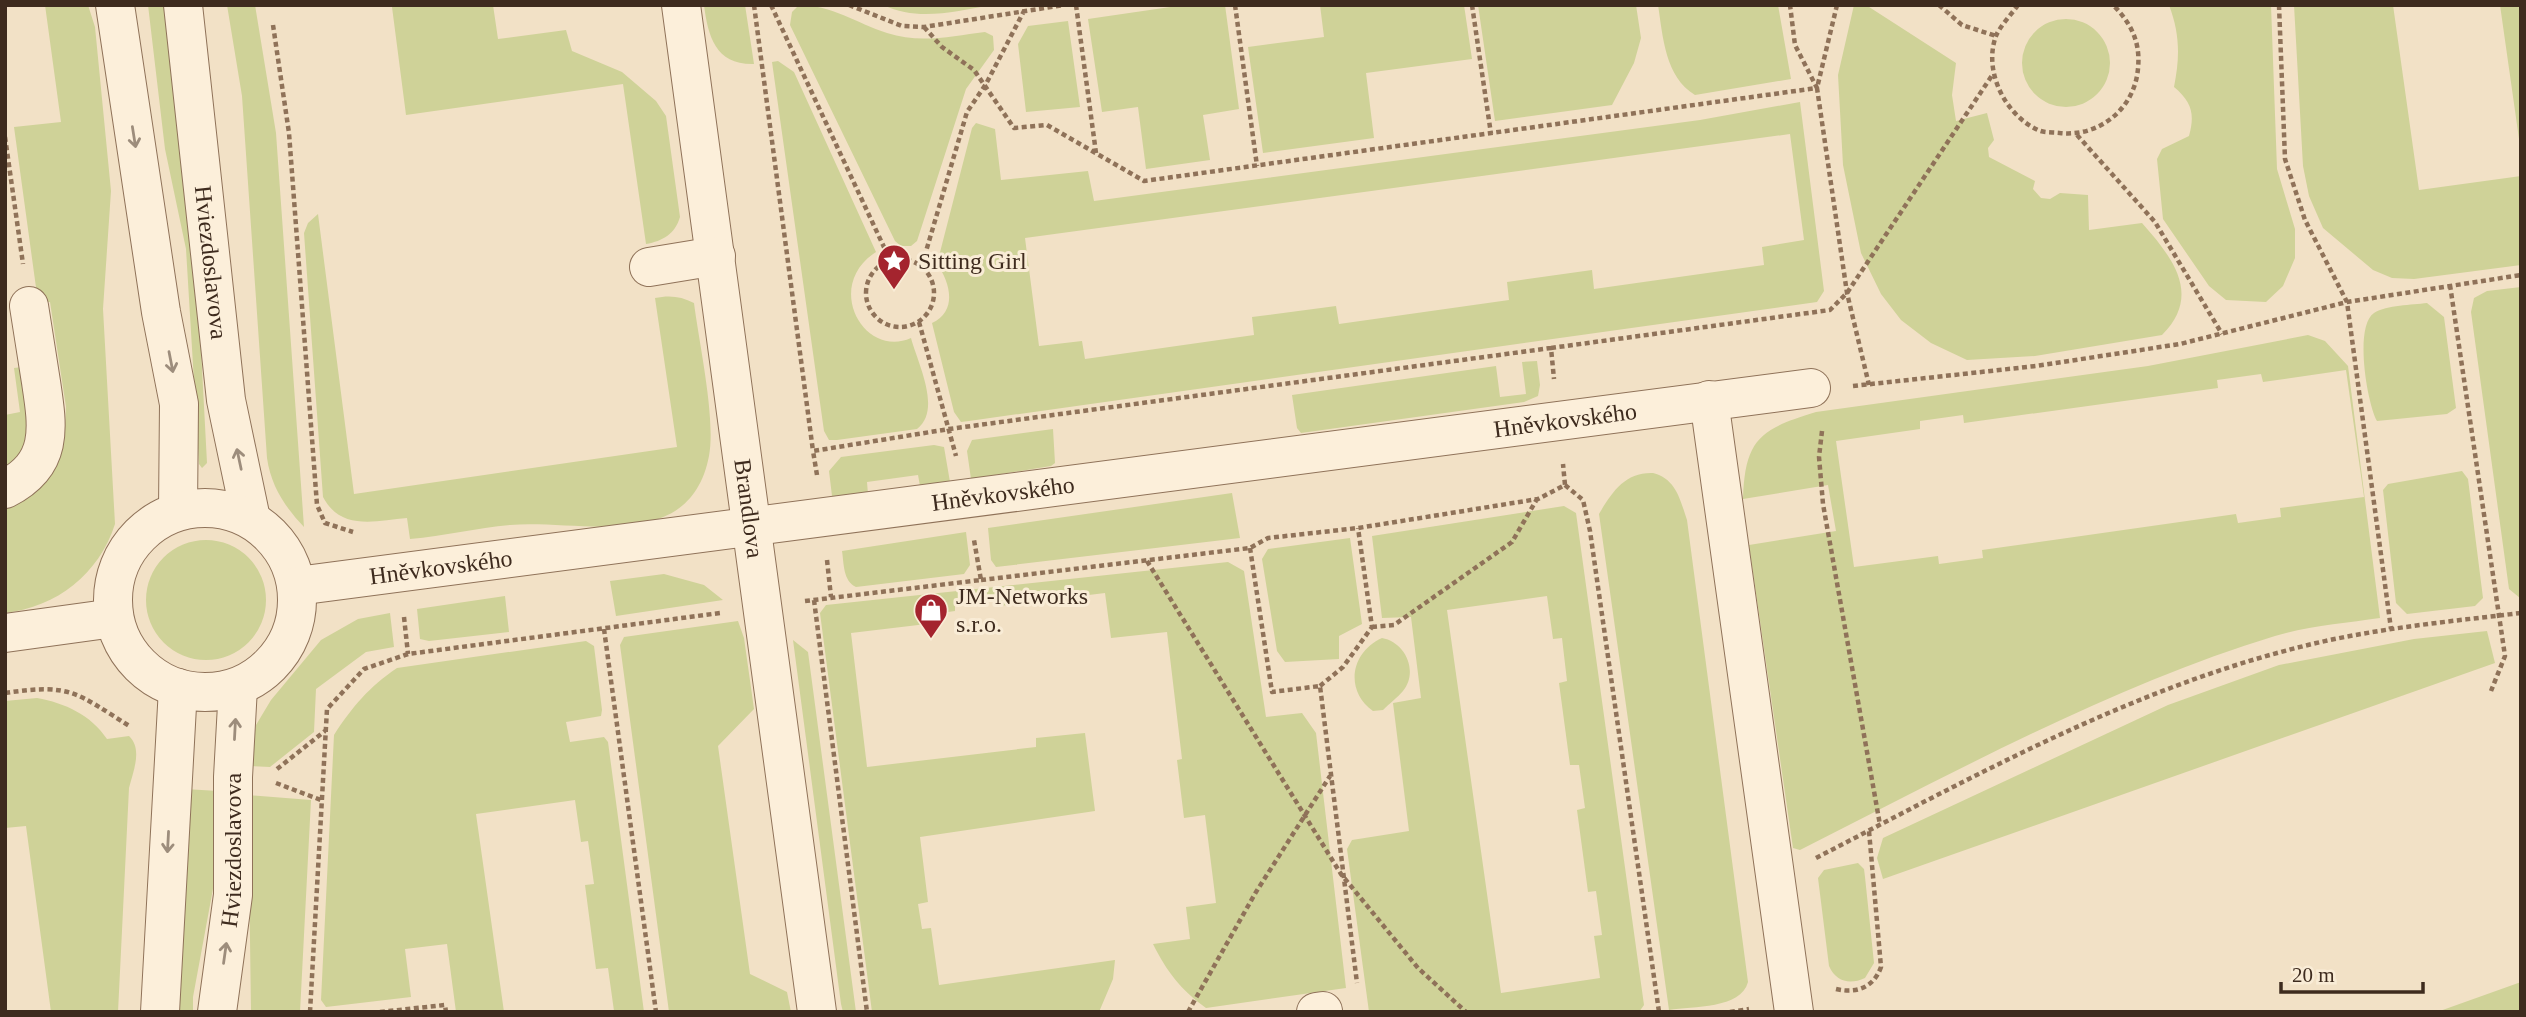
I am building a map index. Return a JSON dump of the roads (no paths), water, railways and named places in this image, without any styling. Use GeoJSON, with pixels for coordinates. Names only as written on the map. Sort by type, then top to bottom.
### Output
{"type":"FeatureCollection","features":[{"type":"Feature","properties":{"kind":"street"},"geometry":{"type":"LineString","coordinates":[[115,5],[161,312],[179,404],[178,510]]}},
{"type":"Feature","properties":{"kind":"street","name":"Hviezdoslavova"},"geometry":{"type":"LineString","coordinates":[[183,5],[226,400],[251,519]]}},
{"type":"Feature","properties":{"kind":"street","name":"Brandlova"},"geometry":{"type":"LineString","coordinates":[[681,5],[817,1012]]}},
{"type":"Feature","properties":{"kind":"street"},"geometry":{"type":"LineString","coordinates":[[649,267],[716,256]]}},
{"type":"Feature","properties":{"kind":"street"},"geometry":{"type":"LineString","coordinates":[[5,489],[21,481],[37,463],[48,427],[29,306]]}},
{"type":"Feature","properties":{"kind":"street","name":"Hněvkovského"},"geometry":{"type":"LineString","coordinates":[[297,586],[1822,387]]}},
{"type":"Feature","properties":{"kind":"street"},"geometry":{"type":"LineString","coordinates":[[1709,401],[1777,882],[1776,1009]]}},
{"type":"Feature","properties":{"kind":"street"},"geometry":{"type":"LineString","coordinates":[[204,507],[228,509],[251,519],[282,547],[297,586],[297,611],[291,636],[278,658],[259,675],[238,687],[197,692],[154,678],[135,661],[114,618],[113,588],[120,563],[134,540],[154,522],[178,510],[204,507]]}},
{"type":"Feature","properties":{"kind":"street"},"geometry":{"type":"LineString","coordinates":[[5,633],[114,618]]}},
{"type":"Feature","properties":{"kind":"street","name":"Hviezdoslavova"},"geometry":{"type":"LineString","coordinates":[[216,1012],[233,895],[233,777],[238,687]]}},
{"type":"Feature","properties":{"kind":"street"},"geometry":{"type":"LineString","coordinates":[[160,1012],[178,688]]}},
{"type":"Feature","properties":{"kind":"place","name":"Sitting Girl"},"geometry":{"type":"Point","coordinates":[894,291]}},
{"type":"Feature","properties":{"kind":"place","name":"JM-Networks s.r.o."},"geometry":{"type":"Point","coordinates":[931,640]}}]}
